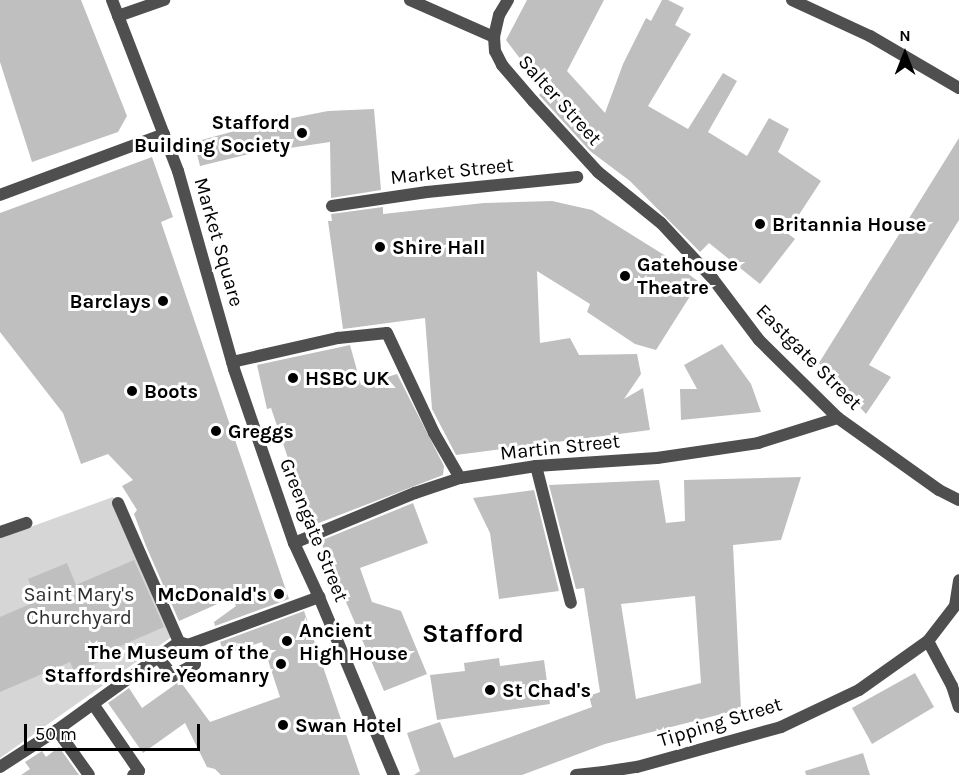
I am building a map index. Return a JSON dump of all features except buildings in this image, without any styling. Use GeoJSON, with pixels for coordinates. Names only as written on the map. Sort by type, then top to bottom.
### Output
{"type":"FeatureCollection","features":[{"type":"Feature","properties":{"kind":"street","name":"Market Square"},"geometry":{"type":"LineString","coordinates":[[112,0],[178,171],[232,362]]}},
{"type":"Feature","properties":{"kind":"street"},"geometry":{"type":"LineString","coordinates":[[118,16],[164,0]]}},
{"type":"Feature","properties":{"kind":"street"},"geometry":{"type":"LineString","coordinates":[[410,0],[494,37],[499,15],[508,0]]}},
{"type":"Feature","properties":{"kind":"street"},"geometry":{"type":"LineString","coordinates":[[792,0],[870,36],[959,88]]}},
{"type":"Feature","properties":{"kind":"street","name":"Salter Street"},"geometry":{"type":"LineString","coordinates":[[494,37],[495,51],[502,65],[598,172]]}},
{"type":"Feature","properties":{"kind":"street"},"geometry":{"type":"LineString","coordinates":[[0,195],[164,134]]}},
{"type":"Feature","properties":{"kind":"street","name":"Eastgate Street"},"geometry":{"type":"LineString","coordinates":[[598,172],[662,223],[713,279],[759,340],[838,418],[939,490],[959,500]]}},
{"type":"Feature","properties":{"kind":"street","name":"Market Street"},"geometry":{"type":"LineString","coordinates":[[332,206],[427,192],[576,177]]}},
{"type":"Feature","properties":{"kind":"street"},"geometry":{"type":"LineString","coordinates":[[232,362],[338,338],[387,333],[434,433],[460,478]]}},
{"type":"Feature","properties":{"kind":"street","name":"Greengate Street"},"geometry":{"type":"LineString","coordinates":[[232,362],[294,543],[394,775]]}},
{"type":"Feature","properties":{"kind":"street","name":"Martin Street"},"geometry":{"type":"LineString","coordinates":[[294,543],[415,493],[460,478],[536,466],[657,458],[758,444],[838,418]]}},
{"type":"Feature","properties":{"kind":"street"},"geometry":{"type":"LineString","coordinates":[[536,466],[571,603]]}},
{"type":"Feature","properties":{"kind":"street"},"geometry":{"type":"LineString","coordinates":[[118,503],[183,644],[195,664],[173,676],[159,657]]}},
{"type":"Feature","properties":{"kind":"street"},"geometry":{"type":"LineString","coordinates":[[0,532],[26,523]]}},
{"type":"Feature","properties":{"kind":"street","name":"Tipping Street"},"geometry":{"type":"LineString","coordinates":[[576,775],[604,774],[637,767],[781,727],[859,690],[928,641],[955,606],[959,580]]}},
{"type":"Feature","properties":{"kind":"street"},"geometry":{"type":"LineString","coordinates":[[0,767],[57,730],[159,657],[183,644],[319,597]]}},
{"type":"Feature","properties":{"kind":"street"},"geometry":{"type":"LineString","coordinates":[[928,641],[952,686],[959,707]]}},
{"type":"Feature","properties":{"kind":"street"},"geometry":{"type":"LineString","coordinates":[[93,704],[139,771],[133,775]]}},
{"type":"Feature","properties":{"kind":"street"},"geometry":{"type":"LineString","coordinates":[[57,730],[89,775]]}},
{"type":"Feature","properties":{"kind":"green space","name":"Saint Mary's Churchyard"},"geometry":{"type":"Polygon","coordinates":[[[113,497],[180,631],[0,758],[0,538],[113,497]]]}},
{"type":"Feature","properties":{"kind":"place","name":"Stafford Building Society"},"geometry":{"type":"Point","coordinates":[302,133]}},
{"type":"Feature","properties":{"kind":"place","name":"Britannia House"},"geometry":{"type":"Point","coordinates":[760,224]}},
{"type":"Feature","properties":{"kind":"place","name":"Shire Hall"},"geometry":{"type":"Point","coordinates":[380,247]}},
{"type":"Feature","properties":{"kind":"place","name":"Gatehouse Theatre"},"geometry":{"type":"Point","coordinates":[625,276]}},
{"type":"Feature","properties":{"kind":"place","name":"Barclays"},"geometry":{"type":"Point","coordinates":[163,301]}},
{"type":"Feature","properties":{"kind":"place","name":"HSBC UK"},"geometry":{"type":"Point","coordinates":[293,378]}},
{"type":"Feature","properties":{"kind":"place","name":"Boots"},"geometry":{"type":"Point","coordinates":[132,391]}},
{"type":"Feature","properties":{"kind":"place","name":"Greggs"},"geometry":{"type":"Point","coordinates":[216,431]}},
{"type":"Feature","properties":{"kind":"place","name":"McDonald's"},"geometry":{"type":"Point","coordinates":[279,594]}},
{"type":"Feature","properties":{"kind":"place","name":"Ancient High House"},"geometry":{"type":"Point","coordinates":[287,641]}},
{"type":"Feature","properties":{"kind":"place","name":"The Museum of the Staffordshire Yeomanry"},"geometry":{"type":"Point","coordinates":[281,664]}},
{"type":"Feature","properties":{"kind":"place","name":"St Chad's"},"geometry":{"type":"Point","coordinates":[490,690]}},
{"type":"Feature","properties":{"kind":"place","name":"Swan Hotel"},"geometry":{"type":"Point","coordinates":[283,725]}},
{"type":"Feature","properties":{"kind":"district","name":"Stafford"},"geometry":{"type":"Point","coordinates":[473,634]}}]}
